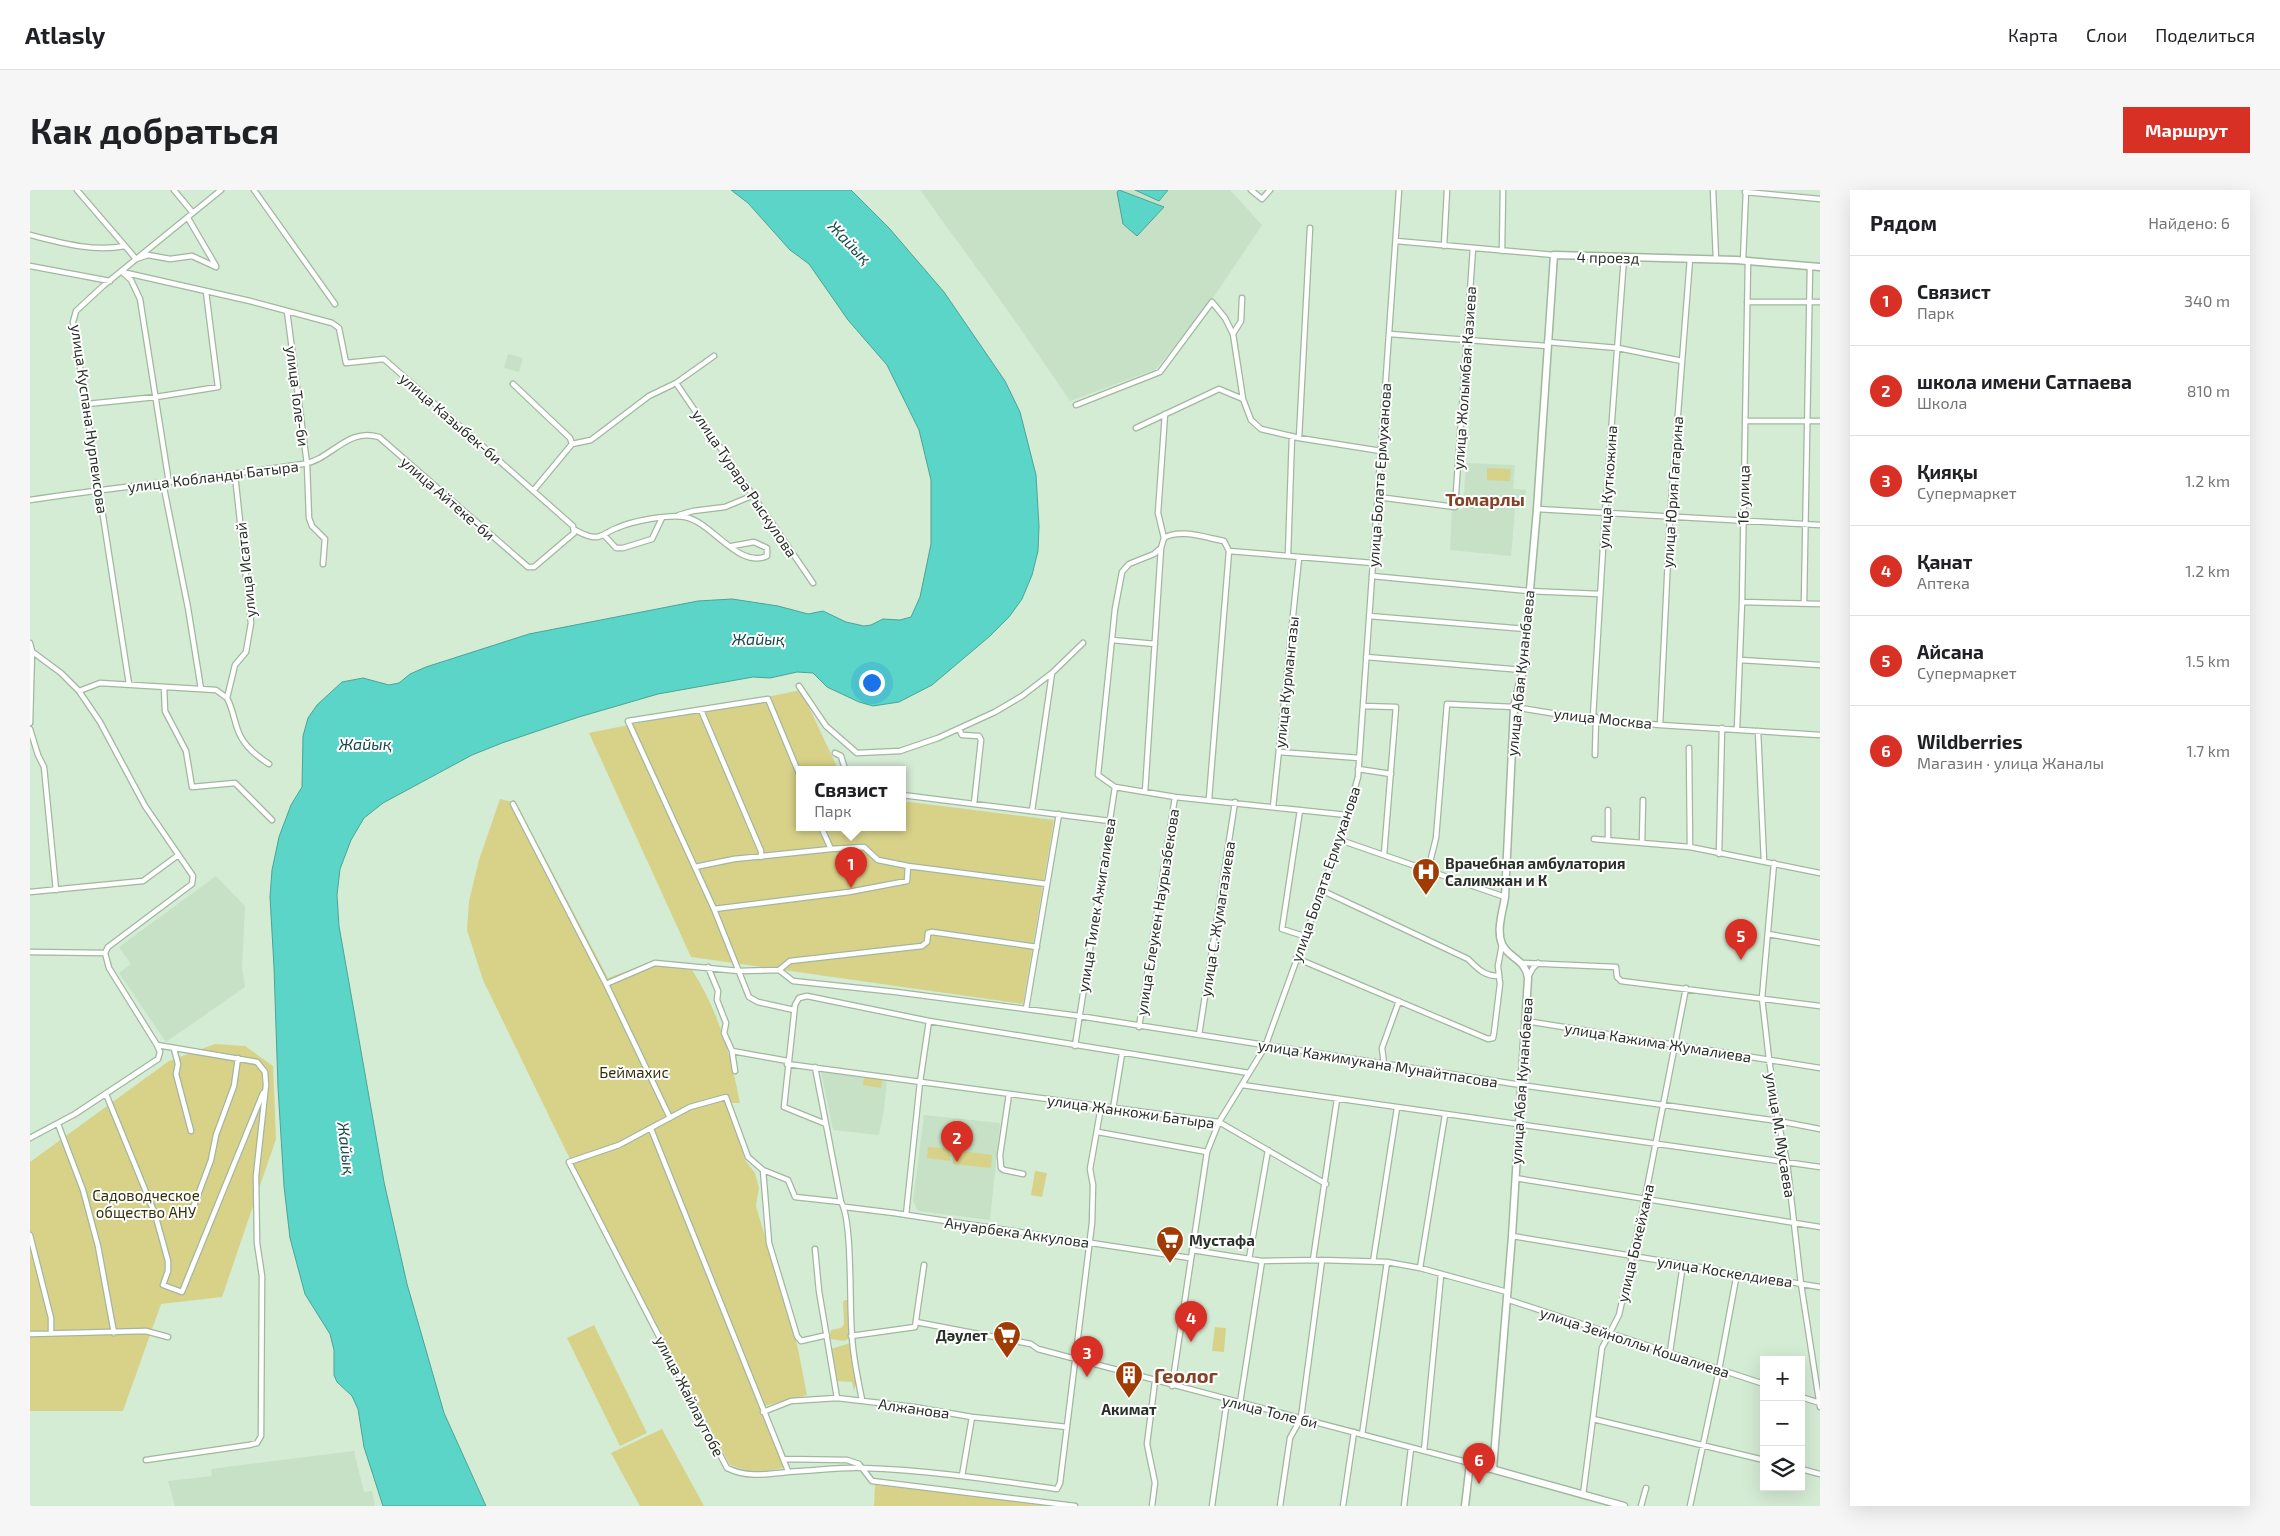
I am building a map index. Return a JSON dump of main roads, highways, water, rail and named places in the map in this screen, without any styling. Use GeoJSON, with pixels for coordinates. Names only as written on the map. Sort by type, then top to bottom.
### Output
{"type":"FeatureCollection","features":[{"type":"Feature","properties":{"kind":"water","name":"Жайық"},"geometry":{"type":"Polygon","coordinates":[[[731,190],[851,190],[889,228],[944,292],[1005,381],[1020,412],[1036,475],[1039,526],[1038,551],[1032,575],[1022,599],[1009,617],[990,636],[932,685],[899,702],[873,706],[859,702],[827,687],[813,673],[797,672],[770,678],[753,677],[658,694],[579,717],[472,755],[383,803],[364,818],[351,840],[340,869],[337,895],[339,926],[384,1182],[407,1284],[444,1413],[486,1506],[383,1506],[364,1447],[358,1409],[352,1396],[337,1382],[334,1375],[334,1350],[330,1334],[305,1294],[290,1238],[284,1186],[270,897],[272,870],[279,837],[291,805],[302,787],[303,736],[308,718],[317,705],[342,682],[363,678],[389,685],[399,683],[410,674],[426,667],[529,634],[698,601],[732,599],[778,606],[808,614],[823,611],[846,622],[864,626],[883,619],[900,620],[911,617],[920,597],[931,544],[931,480],[919,430],[887,365],[848,320],[809,264],[790,250],[748,203],[731,190]]]}},
{"type":"Feature","properties":{"kind":"water"},"geometry":{"type":"Polygon","coordinates":[[[1119,190],[1164,207],[1137,236],[1123,224],[1117,192],[1119,190]]]}},
{"type":"Feature","properties":{"kind":"water"},"geometry":{"type":"Polygon","coordinates":[[[1135,190],[1168,190],[1159,201],[1135,190]]]}},
{"type":"Feature","properties":{"kind":"place","name":"Связист"},"geometry":{"type":"Point","coordinates":[851,888]}},
{"type":"Feature","properties":{"kind":"place","name":"Врачебная амбулатория Салимжан и К"},"geometry":{"type":"Point","coordinates":[1426,896]}},
{"type":"Feature","properties":{"kind":"place","name":"Айсана"},"geometry":{"type":"Point","coordinates":[1741,960]}},
{"type":"Feature","properties":{"kind":"place","name":"школа имени Сатпаева"},"geometry":{"type":"Point","coordinates":[957,1162]}},
{"type":"Feature","properties":{"kind":"place","name":"Мустафа"},"geometry":{"type":"Point","coordinates":[1170,1264]}},
{"type":"Feature","properties":{"kind":"place","name":"Қанат"},"geometry":{"type":"Point","coordinates":[1191,1342]}},
{"type":"Feature","properties":{"kind":"place","name":"Дәулет"},"geometry":{"type":"Point","coordinates":[1007,1359]}},
{"type":"Feature","properties":{"kind":"place","name":"Қияқы"},"geometry":{"type":"Point","coordinates":[1087,1377]}},
{"type":"Feature","properties":{"kind":"place","name":"Акимат"},"geometry":{"type":"Point","coordinates":[1129,1399]}},
{"type":"Feature","properties":{"kind":"place","name":"Wildberries"},"geometry":{"type":"Point","coordinates":[1479,1484]}},
{"type":"Feature","properties":{"kind":"district","name":"Томарлы"},"geometry":{"type":"Point","coordinates":[1485,499]}},
{"type":"Feature","properties":{"kind":"district","name":"Геолог"},"geometry":{"type":"Point","coordinates":[1186,1375]}},
{"type":"Feature","properties":{"kind":"park label","name":"Беймахис"},"geometry":{"type":"Point","coordinates":[634,1072]}},
{"type":"Feature","properties":{"kind":"park label","name":"Садоводческое общество АНУ"},"geometry":{"type":"Point","coordinates":[146,1204]}}]}
